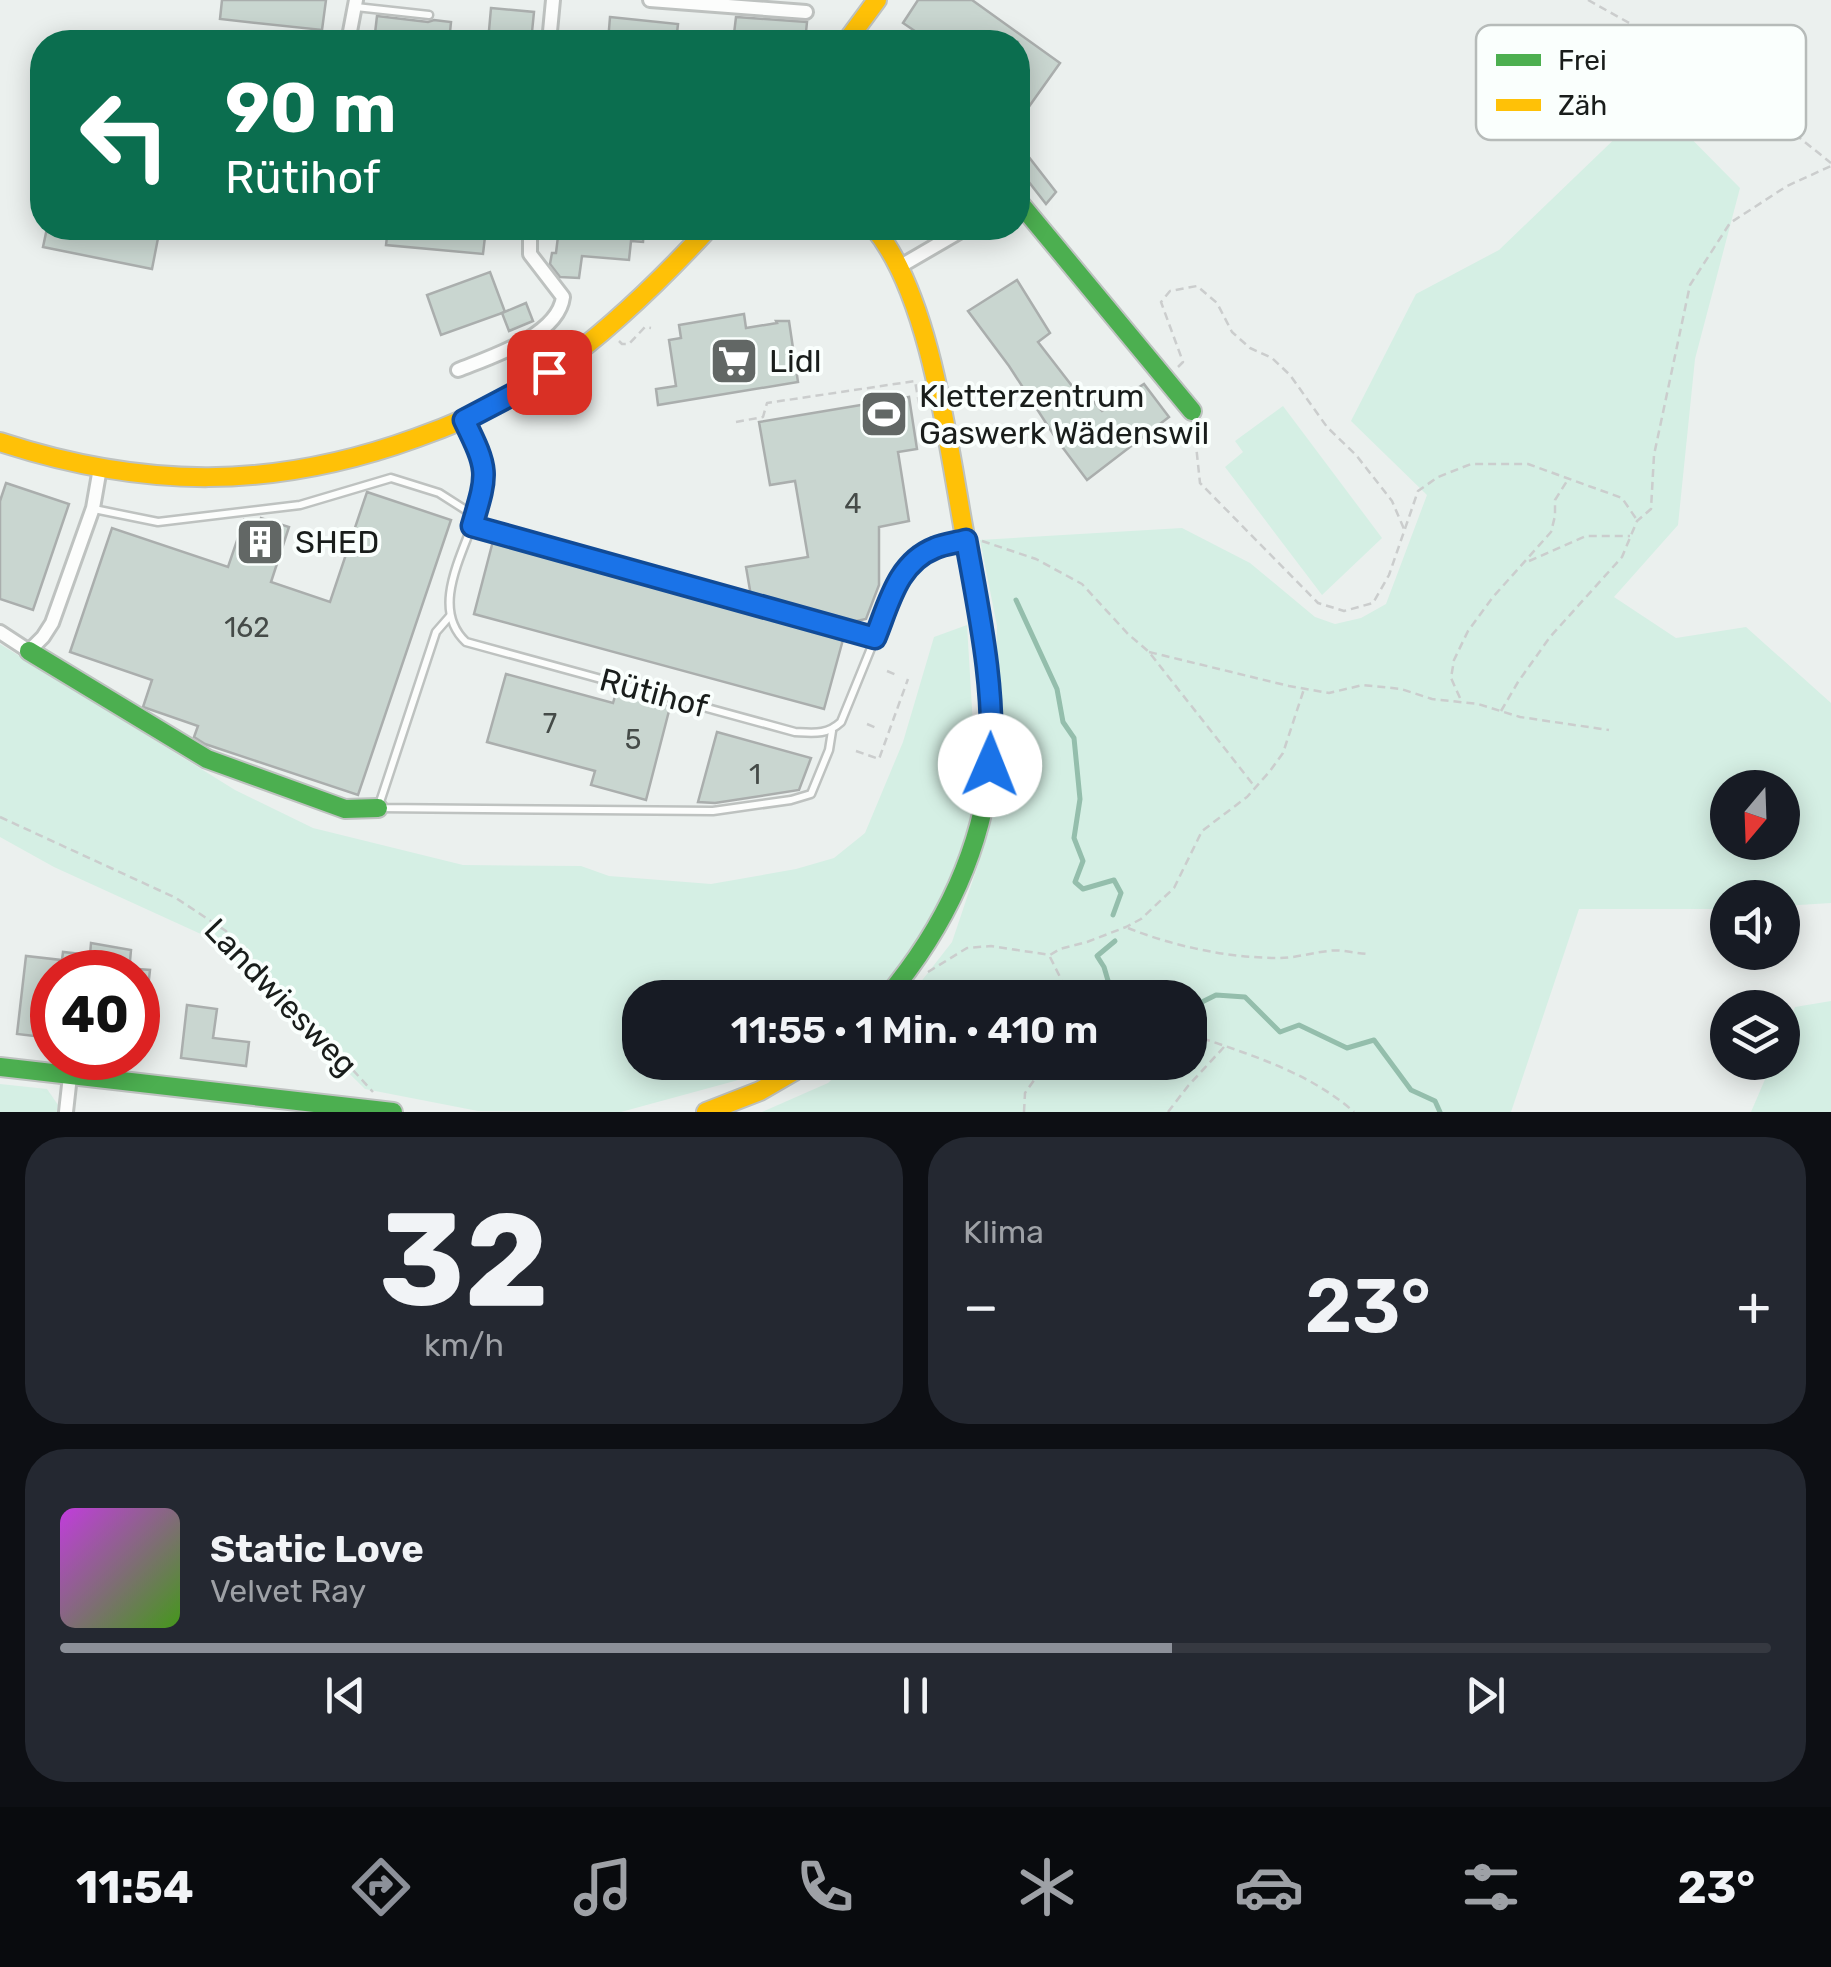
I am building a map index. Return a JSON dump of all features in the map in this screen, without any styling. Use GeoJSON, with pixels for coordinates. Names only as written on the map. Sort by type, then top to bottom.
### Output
{"type":"FeatureCollection","features":[{"type":"Feature","properties":{"kind":"street"},"geometry":{"type":"LineString","coordinates":[[550,30],[554,0]]}},
{"type":"Feature","properties":{"kind":"street"},"geometry":{"type":"LineString","coordinates":[[650,0],[806,12]]}},
{"type":"Feature","properties":{"kind":"street"},"geometry":{"type":"LineString","coordinates":[[855,30],[876,0]]}},
{"type":"Feature","properties":{"kind":"street"},"geometry":{"type":"LineString","coordinates":[[351,30],[356,4]]}},
{"type":"Feature","properties":{"kind":"street"},"geometry":{"type":"LineString","coordinates":[[1030,215],[1192,411]]}},
{"type":"Feature","properties":{"kind":"street"},"geometry":{"type":"LineString","coordinates":[[458,370],[532,336],[561,309],[563,297],[530,254],[530,240]]}},
{"type":"Feature","properties":{"kind":"street"},"geometry":{"type":"LineString","coordinates":[[0,442],[100,468],[192,478],[300,471],[389,449],[464,420],[527,387],[570,358],[659,282],[698,240]]}},
{"type":"Feature","properties":{"kind":"street"},"geometry":{"type":"LineString","coordinates":[[885,240],[925,338],[941,407],[982,638],[992,743],[988,788],[979,826],[953,897],[900,980]]}},
{"type":"Feature","properties":{"kind":"street"},"geometry":{"type":"LineString","coordinates":[[899,267],[945,240]]}},
{"type":"Feature","properties":{"kind":"street"},"geometry":{"type":"LineString","coordinates":[[29,651],[52,622],[92,508],[100,468]]}},
{"type":"Feature","properties":{"kind":"street"},"geometry":{"type":"LineString","coordinates":[[0,632],[207,759],[346,808],[378,808]]}},
{"type":"Feature","properties":{"kind":"street"},"geometry":{"type":"LineString","coordinates":[[0,1066],[30,1070]]}},
{"type":"Feature","properties":{"kind":"street"},"geometry":{"type":"LineString","coordinates":[[66,1112],[70,1080]]}},
{"type":"Feature","properties":{"kind":"street"},"geometry":{"type":"LineString","coordinates":[[106,1080],[392,1112]]}},
{"type":"Feature","properties":{"kind":"street"},"geometry":{"type":"LineString","coordinates":[[706,1112],[782,1080]]}},
{"type":"Feature","properties":{"kind":"lane"},"geometry":{"type":"LineString","coordinates":[[356,4],[428,15]]}},
{"type":"Feature","properties":{"kind":"lane"},"geometry":{"type":"LineString","coordinates":[[464,420],[483,460],[483,492],[448,597],[450,616],[436,632],[378,808],[713,812],[811,794],[832,731],[842,722],[902,572],[933,549],[966,540]]}},
{"type":"Feature","properties":{"kind":"lane"},"geometry":{"type":"LineString","coordinates":[[92,508],[158,522],[300,505],[391,478],[439,493],[475,516]]}},
{"type":"Feature","properties":{"kind":"lane"},"geometry":{"type":"LineString","coordinates":[[472,526],[875,638]]}},
{"type":"Feature","properties":{"kind":"lane","name":"Rütihof"},"geometry":{"type":"LineString","coordinates":[[450,616],[456,632],[466,642],[795,732],[832,731]]}},
{"type":"Feature","properties":{"kind":"path"},"geometry":{"type":"LineString","coordinates":[[1588,0],[1636,25]]}},
{"type":"Feature","properties":{"kind":"path"},"geometry":{"type":"LineString","coordinates":[[1501,711],[1550,638],[1622,558],[1638,521],[1651,509],[1654,455],[1690,285],[1730,223],[1786,186],[1831,164],[1802,140]]}},
{"type":"Feature","properties":{"kind":"path"},"geometry":{"type":"LineString","coordinates":[[1167,380],[1183,362],[1161,302],[1170,291],[1196,286],[1218,303],[1232,332],[1290,374],[1327,427],[1356,455],[1392,500],[1404,530]]}},
{"type":"Feature","properties":{"kind":"path"},"geometry":{"type":"LineString","coordinates":[[618,340],[627,344],[645,327],[651,328]]}},
{"type":"Feature","properties":{"kind":"path"},"geometry":{"type":"LineString","coordinates":[[736,422],[762,417],[767,403],[916,381],[920,409],[941,407]]}},
{"type":"Feature","properties":{"kind":"path"},"geometry":{"type":"LineString","coordinates":[[1192,411],[1200,483],[1318,603],[1344,611],[1373,603],[1390,575],[1418,491],[1438,477],[1471,464],[1528,464],[1622,498],[1638,521]]}},
{"type":"Feature","properties":{"kind":"path"},"geometry":{"type":"LineString","coordinates":[[1461,701],[1452,678],[1454,660],[1468,631],[1550,532],[1555,500],[1568,480]]}},
{"type":"Feature","properties":{"kind":"path"},"geometry":{"type":"LineString","coordinates":[[1524,564],[1586,536],[1632,536]]}},
{"type":"Feature","properties":{"kind":"path"},"geometry":{"type":"LineString","coordinates":[[966,540],[1009,548],[1061,570],[1082,584],[1149,652],[1256,788]]}},
{"type":"Feature","properties":{"kind":"path"},"geometry":{"type":"LineString","coordinates":[[1149,652],[1304,689],[1329,693],[1363,684],[1401,689],[1542,722],[1609,730]]}},
{"type":"Feature","properties":{"kind":"path"},"geometry":{"type":"LineString","coordinates":[[887,671],[899,676]]}},
{"type":"Feature","properties":{"kind":"path"},"geometry":{"type":"LineString","coordinates":[[856,751],[879,760],[908,679]]}},
{"type":"Feature","properties":{"kind":"path"},"geometry":{"type":"LineString","coordinates":[[924,971],[929,972],[967,948],[990,946],[1050,955],[1141,919],[1174,888],[1202,831],[1248,797],[1282,753],[1304,689]]}},
{"type":"Feature","properties":{"kind":"path"},"geometry":{"type":"LineString","coordinates":[[866,724],[879,728]]}},
{"type":"Feature","properties":{"kind":"path","name":"Landwiesweg"},"geometry":{"type":"LineString","coordinates":[[0,817],[176,898],[226,932],[392,1112]]}},
{"type":"Feature","properties":{"kind":"path"},"geometry":{"type":"LineString","coordinates":[[1126,927],[1165,942],[1272,958],[1330,950],[1366,954]]}},
{"type":"Feature","properties":{"kind":"path"},"geometry":{"type":"LineString","coordinates":[[1050,955],[1062,980]]}},
{"type":"Feature","properties":{"kind":"path"},"geometry":{"type":"LineString","coordinates":[[1207,1040],[1314,1082],[1354,1112]]}},
{"type":"Feature","properties":{"kind":"path"},"geometry":{"type":"LineString","coordinates":[[1168,1112],[1225,1046]]}},
{"type":"Feature","properties":{"kind":"path"},"geometry":{"type":"LineString","coordinates":[[1024,1112],[1025,1093],[1034,1080]]}},
{"type":"Feature","properties":{"kind":"green space"},"geometry":{"type":"Polygon","coordinates":[[[1613,140],[1693,140],[1740,188],[1695,359],[1678,525],[1614,597],[1676,638],[1746,627],[1831,703],[1831,903],[1800,905],[1800,880],[1710,880],[1710,909],[1579,909],[1511,1112],[762,1112],[831,1080],[1207,1080],[1207,980],[922,980],[952,942],[983,850],[995,743],[997,626],[980,540],[1182,528],[1250,563],[1315,617],[1335,624],[1361,618],[1386,604],[1427,495],[1351,421],[1416,294],[1499,250],[1613,140]]]}},
{"type":"Feature","properties":{"kind":"green space"},"geometry":{"type":"Polygon","coordinates":[[[1283,406],[1382,538],[1322,595],[1225,467],[1243,452],[1235,441],[1283,406]]]}},
{"type":"Feature","properties":{"kind":"green space"},"geometry":{"type":"Polygon","coordinates":[[[967,625],[974,742],[970,847],[901,970],[888,980],[622,980],[622,1080],[739,1080],[621,1112],[478,1111],[365,1089],[214,940],[54,867],[0,837],[0,644],[235,790],[313,828],[463,865],[581,866],[609,876],[711,884],[796,869],[834,858],[865,833],[903,742],[934,637],[967,625]]]}},
{"type":"Feature","properties":{"kind":"green space"},"geometry":{"type":"Polygon","coordinates":[[[1831,1001],[1831,1112],[1751,1112],[1765,1080],[1800,1080],[1800,1006],[1831,1001]]]}},
{"type":"Feature","properties":{"kind":"green space"},"geometry":{"type":"Polygon","coordinates":[[[0,1084],[47,1089],[58,1105],[57,1112],[0,1112],[0,1084]]]}},
{"type":"Feature","properties":{"kind":"building"},"geometry":{"type":"Polygon","coordinates":[[[222,0],[326,0],[322,30],[220,19],[222,0]]]}},
{"type":"Feature","properties":{"kind":"building"},"geometry":{"type":"Polygon","coordinates":[[[918,0],[972,0],[1014,30],[913,30],[903,23],[918,0]]]}},
{"type":"Feature","properties":{"kind":"building"},"geometry":{"type":"Polygon","coordinates":[[[491,8],[534,12],[532,30],[489,30],[491,8]]]}},
{"type":"Feature","properties":{"kind":"building"},"geometry":{"type":"Polygon","coordinates":[[[377,16],[451,22],[450,30],[375,30],[377,16]]]}},
{"type":"Feature","properties":{"kind":"building"},"geometry":{"type":"Polygon","coordinates":[[[610,17],[678,24],[677,30],[609,30],[610,17]]]}},
{"type":"Feature","properties":{"kind":"building"},"geometry":{"type":"Polygon","coordinates":[[[736,17],[807,22],[806,30],[734,30],[736,17]]]}},
{"type":"Feature","properties":{"kind":"building"},"geometry":{"type":"Polygon","coordinates":[[[1030,42],[1060,63],[1030,105],[1030,42]]]}},
{"type":"Feature","properties":{"kind":"building"},"geometry":{"type":"Polygon","coordinates":[[[1030,158],[1056,192],[1046,204],[1030,183],[1030,158]]]}},
{"type":"Feature","properties":{"kind":"building"},"geometry":{"type":"Polygon","coordinates":[[[44,240],[158,240],[152,269],[43,247],[44,240]]]}},
{"type":"Feature","properties":{"kind":"building"},"geometry":{"type":"Polygon","coordinates":[[[387,240],[485,240],[483,254],[386,245],[387,240]]]}},
{"type":"Feature","properties":{"kind":"building"},"geometry":{"type":"Polygon","coordinates":[[[558,240],[643,240],[631,241],[629,260],[582,256],[579,278],[560,277],[550,264],[552,253],[556,253],[558,240]]]}},
{"type":"Feature","properties":{"kind":"building"},"geometry":{"type":"Polygon","coordinates":[[[490,272],[505,312],[441,335],[427,295],[490,272]]]}},
{"type":"Feature","properties":{"kind":"building"},"geometry":{"type":"Polygon","coordinates":[[[1017,280],[1050,333],[1038,342],[1086,404],[1092,400],[1102,411],[1144,384],[1169,417],[1087,480],[968,311],[1017,280]]]}},
{"type":"Feature","properties":{"kind":"building"},"geometry":{"type":"Polygon","coordinates":[[[526,303],[533,321],[509,331],[502,313],[526,303]]]}},
{"type":"Feature","properties":{"kind":"building","name":"Lidl"},"geometry":{"type":"Polygon","coordinates":[[[744,314],[746,328],[789,321],[798,382],[658,405],[656,389],[676,386],[669,340],[681,338],[679,325],[744,314]]]}},
{"type":"Feature","properties":{"kind":"building"},"geometry":{"type":"Polygon","coordinates":[[[909,397],[917,449],[898,452],[909,521],[879,527],[879,585],[866,619],[847,623],[751,596],[746,567],[808,557],[795,481],[770,485],[759,422],[909,397]]]}},
{"type":"Feature","properties":{"kind":"building"},"geometry":{"type":"Polygon","coordinates":[[[6,483],[69,504],[33,610],[0,599],[0,501],[6,483]]]}},
{"type":"Feature","properties":{"kind":"building"},"geometry":{"type":"Polygon","coordinates":[[[367,492],[451,520],[358,795],[205,744],[194,737],[198,726],[143,707],[152,680],[70,652],[112,528],[228,567],[244,520],[259,525],[261,518],[289,527],[271,582],[330,602],[367,492]]]}},
{"type":"Feature","properties":{"kind":"building"},"geometry":{"type":"Polygon","coordinates":[[[493,541],[844,636],[824,709],[474,614],[493,541]]]}},
{"type":"Feature","properties":{"kind":"building"},"geometry":{"type":"Polygon","coordinates":[[[506,674],[613,703],[616,693],[670,707],[646,800],[591,785],[595,771],[487,742],[506,674]]]}},
{"type":"Feature","properties":{"kind":"building"},"geometry":{"type":"Polygon","coordinates":[[[717,732],[811,758],[799,790],[698,802],[717,732]]]}},
{"type":"Feature","properties":{"kind":"building"},"geometry":{"type":"Polygon","coordinates":[[[91,943],[131,950],[90,950],[91,943]]]}},
{"type":"Feature","properties":{"kind":"building"},"geometry":{"type":"Polygon","coordinates":[[[26,956],[30,956],[30,1035],[17,1034],[26,956]]]}},
{"type":"Feature","properties":{"kind":"building"},"geometry":{"type":"Polygon","coordinates":[[[187,1005],[217,1009],[213,1038],[249,1042],[246,1066],[181,1058],[187,1005]]]}},
{"type":"Feature","properties":{"kind":"waterway"},"geometry":{"type":"LineString","coordinates":[[1016,600],[1057,689],[1063,722],[1074,738],[1080,799],[1074,838],[1083,861],[1075,882],[1083,889],[1114,880],[1121,893],[1113,915]]}},
{"type":"Feature","properties":{"kind":"waterway"},"geometry":{"type":"LineString","coordinates":[[1108,980],[1097,956],[1115,941]]}},
{"type":"Feature","properties":{"kind":"waterway"},"geometry":{"type":"LineString","coordinates":[[1207,1000],[1216,995],[1245,997],[1280,1032],[1299,1025],[1347,1048],[1374,1040],[1411,1090],[1435,1101],[1440,1112]]}},
{"type":"Feature","properties":{"kind":"traffic: fast"},"geometry":{"type":"LineString","coordinates":[[1030,215],[1192,411]]}},
{"type":"Feature","properties":{"kind":"traffic: fast"},"geometry":{"type":"LineString","coordinates":[[29,651],[207,759],[345,809],[378,808]]}},
{"type":"Feature","properties":{"kind":"traffic: fast"},"geometry":{"type":"LineString","coordinates":[[901,980],[926,944],[957,887],[979,826],[991,760]]}},
{"type":"Feature","properties":{"kind":"traffic: fast"},"geometry":{"type":"LineString","coordinates":[[0,1067],[393,1112]]}},
{"type":"Feature","properties":{"kind":"traffic: slow"},"geometry":{"type":"LineString","coordinates":[[855,30],[877,0]]}},
{"type":"Feature","properties":{"kind":"traffic: slow"},"geometry":{"type":"LineString","coordinates":[[0,442],[106,469],[208,477],[260,475],[363,455],[452,424],[536,382],[615,321],[697,240]]}},
{"type":"Feature","properties":{"kind":"traffic: slow"},"geometry":{"type":"LineString","coordinates":[[882,240],[909,290],[934,370],[984,642],[991,760]]}},
{"type":"Feature","properties":{"kind":"traffic: slow"},"geometry":{"type":"LineString","coordinates":[[706,1112],[779,1080]]}},
{"type":"Feature","properties":{"kind":"place","name":"Lidl"},"geometry":{"type":"Point","coordinates":[734,361]}},
{"type":"Feature","properties":{"kind":"place","name":"Kletterzentrum Gaswerk Wädenswil"},"geometry":{"type":"Point","coordinates":[884,414]}},
{"type":"Feature","properties":{"kind":"place","name":"SHED"},"geometry":{"type":"Point","coordinates":[260,542]}},
{"type":"Feature","properties":{"kind":"route"},"geometry":{"type":"LineString","coordinates":[[549,372],[464,420],[485,473],[472,526],[875,638],[902,572],[933,549],[966,540],[990,709],[990,765]]}}]}
